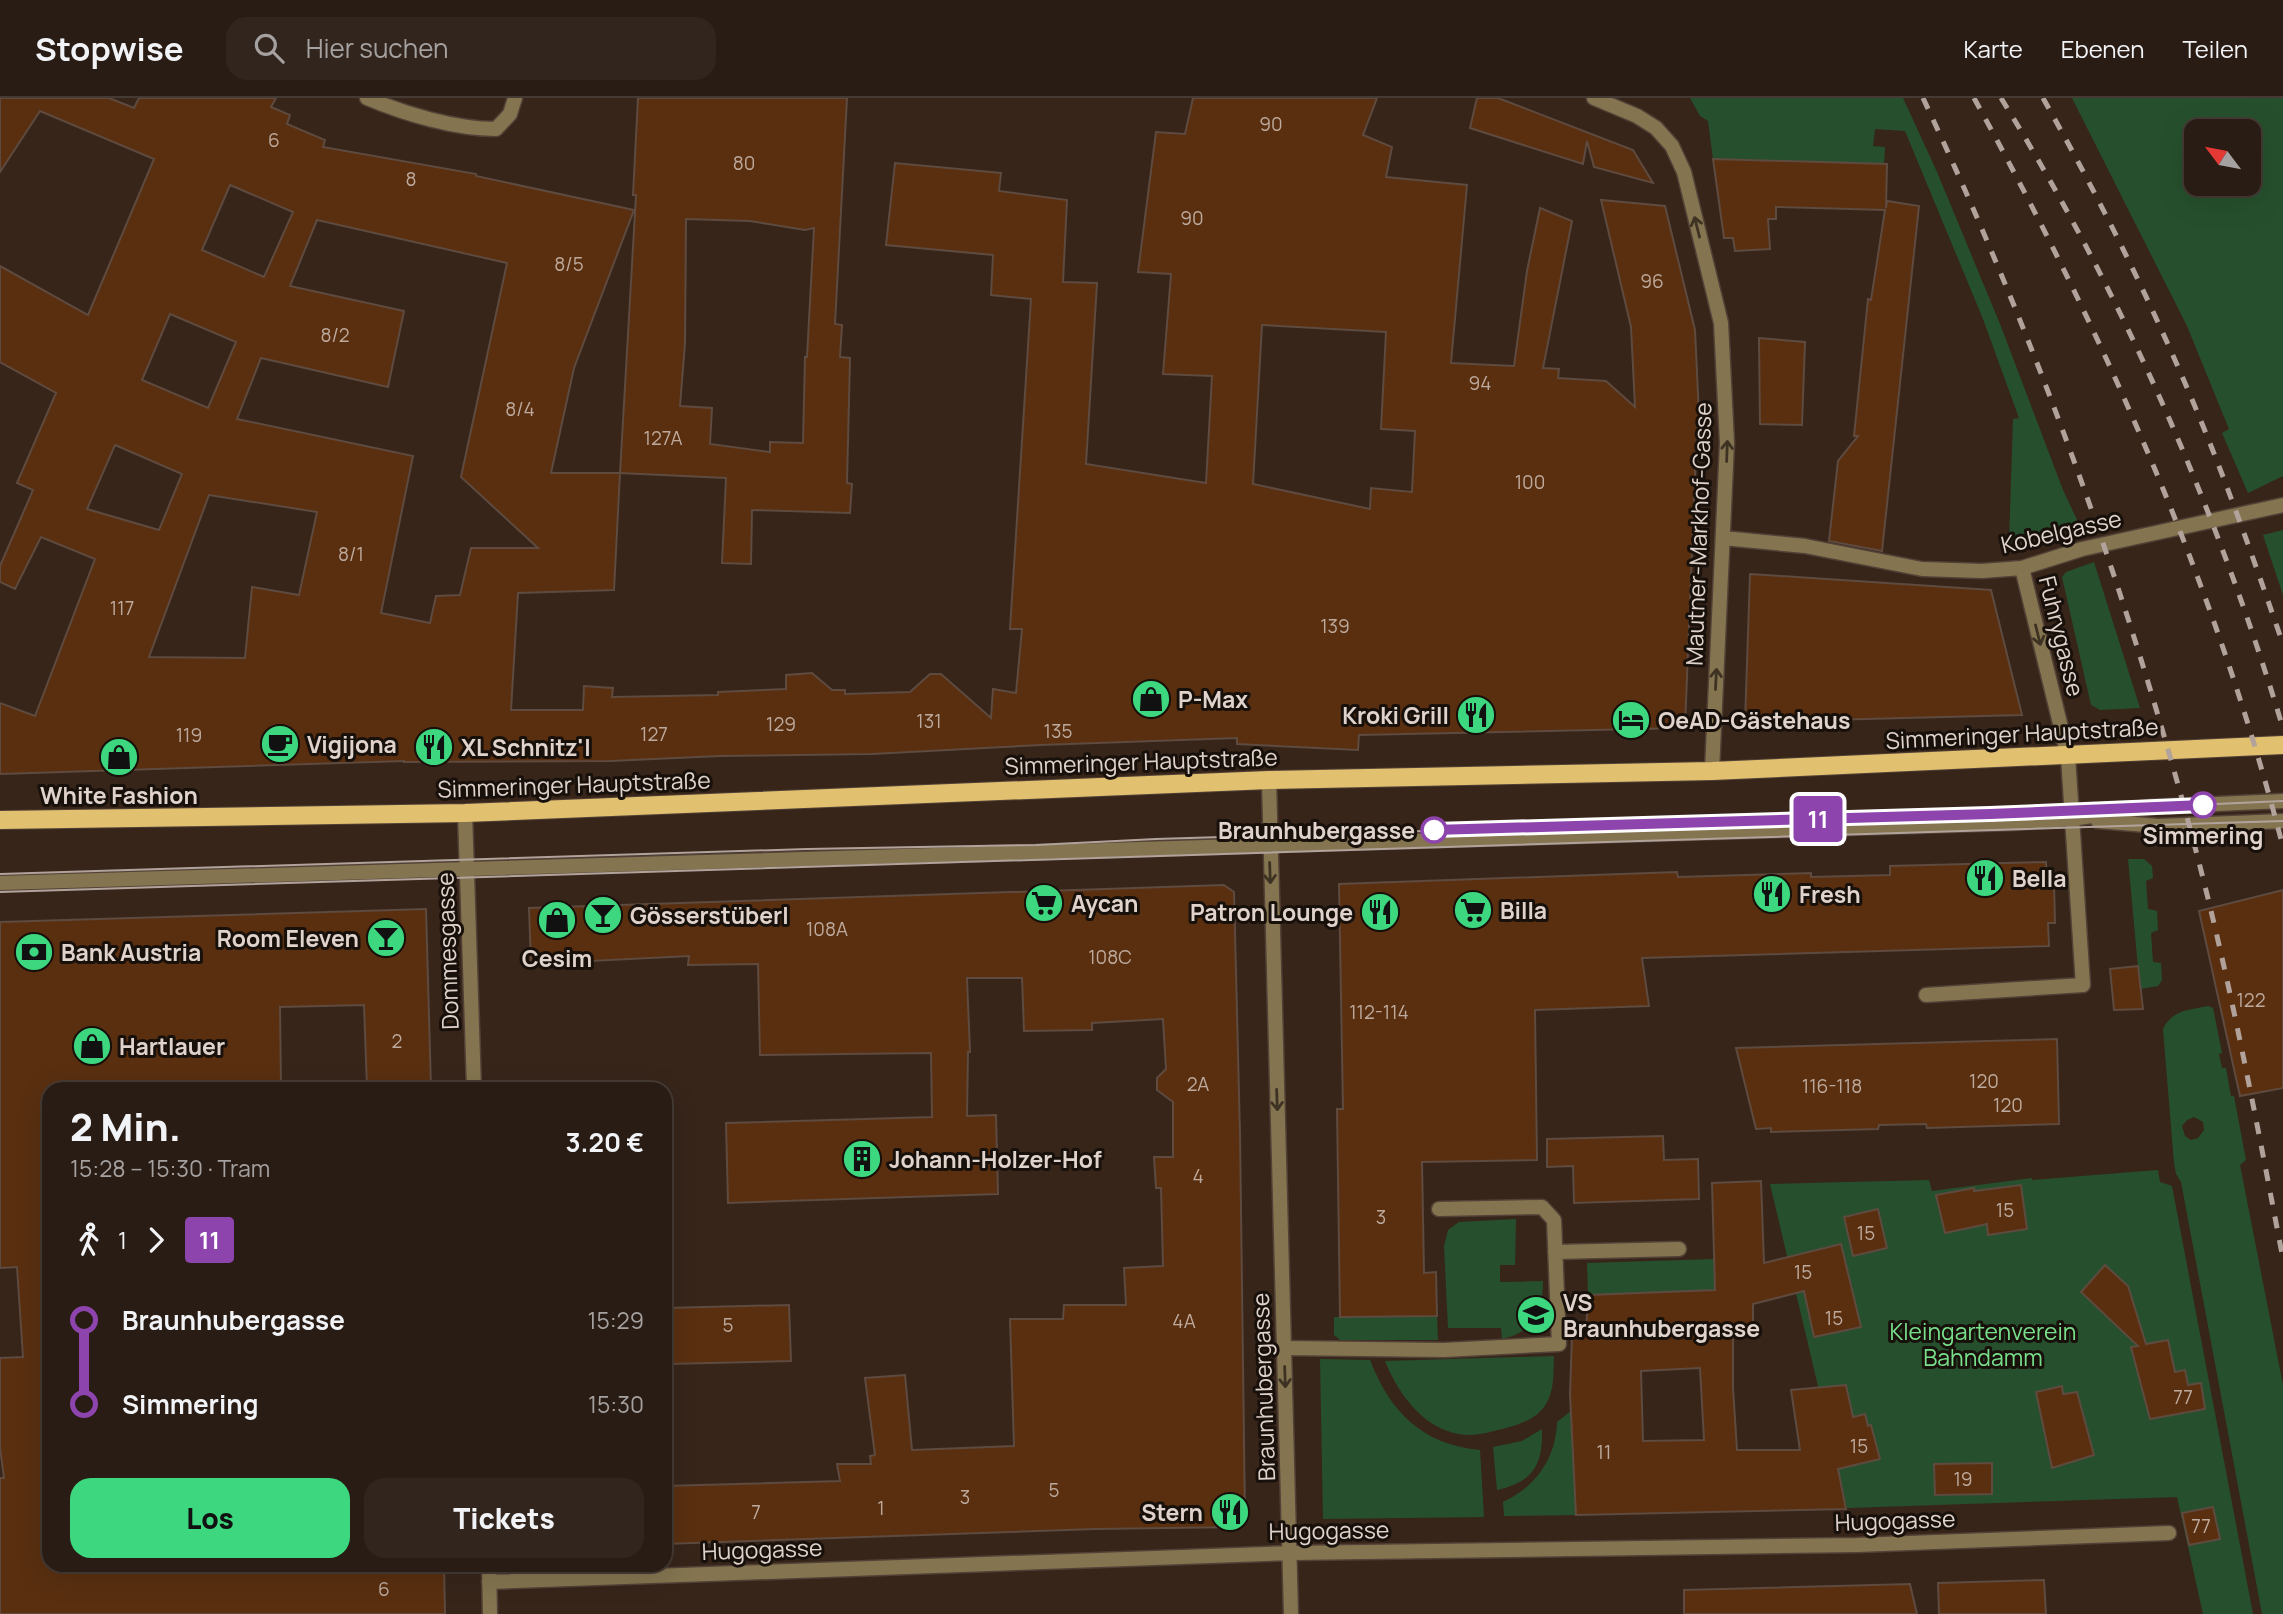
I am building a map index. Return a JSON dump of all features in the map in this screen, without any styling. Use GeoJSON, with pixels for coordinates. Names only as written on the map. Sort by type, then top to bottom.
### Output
{"type":"FeatureCollection","features":[{"type":"Feature","properties":{"kind":"main road","name":"Simmeringer Hauptstraße"},"geometry":{"type":"LineString","coordinates":[[0,820],[466,813],[1269,780],[1712,771],[2283,745]]}},
{"type":"Feature","properties":{"kind":"street"},"geometry":{"type":"LineString","coordinates":[[368,98],[386,106],[471,129],[496,129],[510,114],[515,98]]}},
{"type":"Feature","properties":{"kind":"street","name":"Mautner-Markhof-Gasse"},"geometry":{"type":"LineString","coordinates":[[1594,98],[1637,116],[1656,128],[1672,146],[1684,172],[1721,323],[1727,443],[1712,771]]}},
{"type":"Feature","properties":{"kind":"street","name":"Kobelgasse"},"geometry":{"type":"LineString","coordinates":[[1723,538],[1805,546],[1922,569],[1982,571],[2022,568],[2082,549],[2283,505]]}},
{"type":"Feature","properties":{"kind":"street","name":"Fuhrygasse"},"geometry":{"type":"LineString","coordinates":[[1926,995],[2083,985],[2068,756],[2022,568]]}},
{"type":"Feature","properties":{"kind":"street","name":"Braunhubergasse"},"geometry":{"type":"LineString","coordinates":[[1269,780],[1291,1614]]}},
{"type":"Feature","properties":{"kind":"street"},"geometry":{"type":"LineString","coordinates":[[2072,819],[2150,807],[2283,801]]}},
{"type":"Feature","properties":{"kind":"street","name":"Dommesgasse"},"geometry":{"type":"LineString","coordinates":[[466,813],[474,1082]]}},
{"type":"Feature","properties":{"kind":"street"},"geometry":{"type":"LineString","coordinates":[[0,884],[2072,819],[2158,826],[2283,821]]}},
{"type":"Feature","properties":{"kind":"street"},"geometry":{"type":"LineString","coordinates":[[1284,1348],[1469,1349],[1559,1344],[1554,1220],[1542,1207],[1439,1209]]}},
{"type":"Feature","properties":{"kind":"street"},"geometry":{"type":"LineString","coordinates":[[1555,1252],[1679,1248]]}},
{"type":"Feature","properties":{"kind":"street","name":"Hugogasse"},"geometry":{"type":"LineString","coordinates":[[489,1582],[1291,1553],[1857,1545],[2169,1533]]}},
{"type":"Feature","properties":{"kind":"street"},"geometry":{"type":"LineString","coordinates":[[489,1572],[491,1614]]}},
{"type":"Feature","properties":{"kind":"green space"},"geometry":{"type":"Polygon","coordinates":[[[1690,98],[1903,98],[2000,324],[2063,490],[2080,526],[2009,543],[2013,419],[2019,418],[1983,319],[1905,131],[1875,129],[1873,146],[1885,147],[1884,164],[1713,159],[1708,121],[1700,116],[1690,98]]]}},
{"type":"Feature","properties":{"kind":"green space"},"geometry":{"type":"Polygon","coordinates":[[[2072,98],[2283,98],[2283,476],[2248,493],[2222,433],[2229,429],[2187,326],[2072,98]]]}},
{"type":"Feature","properties":{"kind":"green space"},"geometry":{"type":"Polygon","coordinates":[[[2283,530],[2283,595],[2263,535],[2283,530]]]}},
{"type":"Feature","properties":{"kind":"green space"},"geometry":{"type":"Polygon","coordinates":[[[2094,562],[2140,708],[2100,710],[2091,705],[2062,577],[2066,572],[2094,562]]]}},
{"type":"Feature","properties":{"kind":"green space"},"geometry":{"type":"Polygon","coordinates":[[[2128,859],[2144,859],[2152,866],[2153,878],[2146,881],[2148,909],[2157,911],[2158,930],[2151,933],[2153,962],[2161,963],[2162,980],[2158,986],[2140,989],[2128,859]]]}},
{"type":"Feature","properties":{"kind":"green space"},"geometry":{"type":"Polygon","coordinates":[[[2208,1006],[2213,1008],[2222,1053],[2219,1054],[2222,1068],[2226,1068],[2231,1096],[2234,1096],[2246,1160],[2240,1165],[2283,1385],[2283,1614],[2262,1614],[2181,1182],[2174,1163],[2163,1029],[2176,1014],[2208,1006]],[[2194,1117],[2187,1120],[2182,1126],[2185,1136],[2191,1140],[2198,1138],[2204,1130],[2203,1122],[2194,1117]]]}},
{"type":"Feature","properties":{"kind":"green space","name":"Kleingartenverein Bahndamm"},"geometry":{"type":"Polygon","coordinates":[[[2158,1170],[2160,1182],[2172,1186],[2253,1614],[2203,1614],[2177,1497],[1847,1508],[1770,1184],[1929,1180],[1932,1191],[2032,1178],[2158,1170]]]}},
{"type":"Feature","properties":{"kind":"green space"},"geometry":{"type":"Polygon","coordinates":[[[1516,1219],[1515,1265],[1500,1265],[1500,1282],[1543,1281],[1541,1301],[1534,1319],[1529,1326],[1513,1336],[1502,1339],[1501,1328],[1448,1328],[1444,1246],[1448,1230],[1459,1222],[1516,1219]]]}},
{"type":"Feature","properties":{"kind":"green space"},"geometry":{"type":"Polygon","coordinates":[[[1715,1259],[1715,1290],[1588,1295],[1587,1263],[1715,1259]]]}},
{"type":"Feature","properties":{"kind":"green space"},"geometry":{"type":"Polygon","coordinates":[[[1437,1316],[1438,1340],[1340,1340],[1334,1335],[1334,1317],[1437,1316]]]}},
{"type":"Feature","properties":{"kind":"green space"},"geometry":{"type":"Polygon","coordinates":[[[1554,1356],[1551,1392],[1538,1413],[1529,1420],[1512,1426],[1469,1435],[1440,1428],[1416,1411],[1398,1387],[1385,1361],[1554,1356]]]}},
{"type":"Feature","properties":{"kind":"green space"},"geometry":{"type":"Polygon","coordinates":[[[1320,1359],[1370,1360],[1388,1395],[1411,1423],[1442,1441],[1480,1450],[1484,1517],[1323,1519],[1320,1359]]]}},
{"type":"Feature","properties":{"kind":"green space"},"geometry":{"type":"Polygon","coordinates":[[[1571,1411],[1576,1515],[1504,1516],[1503,1502],[1525,1488],[1542,1470],[1553,1448],[1557,1422],[1571,1411]]]}},
{"type":"Feature","properties":{"kind":"green space"},"geometry":{"type":"Polygon","coordinates":[[[1542,1429],[1540,1453],[1533,1470],[1519,1482],[1497,1490],[1493,1447],[1522,1441],[1542,1429]]]}},
{"type":"Feature","properties":{"kind":"building"},"geometry":{"type":"Polygon","coordinates":[[[0,98],[109,98],[134,108],[139,98],[276,98],[271,107],[290,115],[287,124],[325,140],[323,147],[476,174],[634,210],[574,368],[551,473],[620,473],[614,590],[518,593],[511,710],[583,710],[584,686],[613,688],[612,697],[718,695],[718,692],[786,689],[786,675],[812,673],[832,690],[845,690],[845,694],[910,692],[930,674],[941,674],[991,718],[993,689],[1016,693],[1022,629],[1010,629],[1031,299],[991,295],[993,255],[886,245],[895,163],[1001,173],[999,191],[1067,200],[1063,282],[1097,283],[1086,464],[1206,483],[1212,376],[1163,374],[1171,274],[1138,272],[1156,132],[1185,134],[1193,98],[1377,98],[1363,135],[1392,147],[1386,177],[1467,185],[1451,363],[1514,366],[1527,271],[1540,208],[1572,221],[1543,368],[1559,369],[1558,378],[1606,381],[1635,407],[1631,327],[1601,200],[1665,206],[1695,330],[1699,415],[1685,728],[1359,735],[1358,750],[1237,744],[1237,738],[872,754],[610,761],[404,761],[0,774],[0,703],[35,716],[95,559],[41,537],[15,589],[0,582],[0,566],[33,490],[17,483],[56,393],[0,362],[0,266],[88,315],[154,159],[40,111],[0,172],[0,98]],[[230,185],[202,250],[264,277],[293,212],[230,185]],[[317,220],[290,286],[404,311],[388,387],[261,358],[237,419],[413,456],[381,613],[430,623],[436,596],[460,595],[471,548],[538,548],[461,477],[507,263],[317,220]],[[170,314],[142,380],[208,408],[236,342],[170,314]],[[1262,325],[1253,484],[1370,509],[1371,488],[1412,492],[1415,431],[1381,429],[1386,332],[1262,325]],[[115,445],[87,509],[159,530],[182,474],[115,445]],[[209,495],[149,657],[245,658],[252,587],[299,595],[317,512],[209,495]]]}},
{"type":"Feature","properties":{"kind":"building"},"geometry":{"type":"Polygon","coordinates":[[[638,98],[847,98],[835,324],[842,325],[840,357],[850,358],[847,483],[852,484],[850,513],[752,510],[751,564],[722,563],[726,478],[620,473],[636,195],[633,195],[638,98]],[[686,219],[685,343],[680,406],[712,408],[710,444],[770,452],[770,442],[803,443],[805,357],[814,228],[805,230],[750,221],[686,219]]]}},
{"type":"Feature","properties":{"kind":"building"},"geometry":{"type":"Polygon","coordinates":[[[1477,98],[1498,98],[1633,150],[1653,183],[1594,167],[1587,141],[1583,164],[1470,128],[1477,98]]]}},
{"type":"Feature","properties":{"kind":"building"},"geometry":{"type":"Polygon","coordinates":[[[1713,159],[1887,164],[1886,208],[1887,201],[1919,206],[1882,551],[1829,541],[1838,461],[1858,436],[1854,436],[1868,299],[1871,300],[1885,210],[1776,207],[1776,219],[1768,219],[1770,249],[1735,251],[1733,238],[1724,238],[1713,159]]]}},
{"type":"Feature","properties":{"kind":"building"},"geometry":{"type":"Polygon","coordinates":[[[1759,338],[1805,342],[1802,425],[1760,424],[1759,338]]]}},
{"type":"Feature","properties":{"kind":"building"},"geometry":{"type":"Polygon","coordinates":[[[1750,574],[1991,590],[2022,715],[1745,722],[1750,574]]]}},
{"type":"Feature","properties":{"kind":"building"},"geometry":{"type":"Polygon","coordinates":[[[2046,862],[2047,883],[2054,883],[2055,923],[2048,923],[2049,946],[1642,958],[1649,1006],[1535,1010],[1537,1160],[1422,1162],[1424,1273],[1436,1272],[1437,1316],[1340,1317],[1337,1109],[1343,1109],[1339,884],[1677,872],[1678,877],[1811,873],[1811,877],[1890,875],[1890,866],[2046,862]]]}},
{"type":"Feature","properties":{"kind":"building"},"geometry":{"type":"Polygon","coordinates":[[[1224,885],[1234,892],[1245,1517],[1239,1527],[1095,1529],[672,1544],[672,1486],[840,1481],[837,1464],[871,1464],[870,1456],[875,1455],[865,1378],[905,1375],[912,1450],[1014,1446],[1010,1319],[1063,1319],[1064,1305],[1126,1305],[1124,1268],[1163,1266],[1161,1188],[1156,1188],[1154,1157],[1173,1157],[1173,1102],[1157,1090],[1157,1078],[1166,1069],[1163,1019],[1092,1023],[1092,1030],[1024,1031],[1022,978],[967,978],[970,1052],[967,1116],[996,1115],[998,1194],[728,1203],[726,1123],[932,1117],[931,1053],[760,1055],[758,964],[688,965],[689,956],[531,964],[529,908],[1224,885]]]}},
{"type":"Feature","properties":{"kind":"building"},"geometry":{"type":"Polygon","coordinates":[[[2283,890],[2283,1088],[2240,1096],[2199,911],[2283,890]]]}},
{"type":"Feature","properties":{"kind":"building"},"geometry":{"type":"Polygon","coordinates":[[[426,909],[431,1082],[367,1082],[364,1005],[280,1007],[281,1082],[42,1082],[42,1572],[444,1572],[445,1614],[0,1614],[0,1478],[4,1478],[0,1448],[0,1358],[23,1357],[17,1267],[0,1268],[0,922],[426,909]]]}},
{"type":"Feature","properties":{"kind":"building"},"geometry":{"type":"Polygon","coordinates":[[[2138,966],[2143,1009],[2114,1010],[2110,969],[2138,966]]]}},
{"type":"Feature","properties":{"kind":"building"},"geometry":{"type":"Polygon","coordinates":[[[2057,1039],[2059,1124],[1927,1128],[1926,1124],[1879,1125],[1878,1129],[1771,1132],[1771,1128],[1756,1129],[1736,1048],[2057,1039]]]}},
{"type":"Feature","properties":{"kind":"building"},"geometry":{"type":"Polygon","coordinates":[[[1663,1136],[1664,1160],[1698,1159],[1699,1199],[1574,1203],[1573,1166],[1547,1167],[1547,1139],[1663,1136]]]}},
{"type":"Feature","properties":{"kind":"building"},"geometry":{"type":"Polygon","coordinates":[[[1761,1181],[1764,1263],[1841,1244],[1861,1327],[1814,1337],[1804,1291],[1753,1304],[1753,1333],[1733,1335],[1737,1450],[1800,1450],[1791,1390],[1846,1385],[1853,1417],[1865,1414],[1868,1426],[1871,1425],[1880,1459],[1838,1469],[1846,1509],[1576,1515],[1570,1394],[1572,1335],[1586,1334],[1588,1295],[1715,1290],[1712,1183],[1761,1181]],[[1700,1368],[1641,1371],[1643,1441],[1704,1440],[1700,1368]]]}},
{"type":"Feature","properties":{"kind":"building"},"geometry":{"type":"Polygon","coordinates":[[[2021,1185],[2027,1229],[1988,1235],[1987,1224],[1945,1233],[1936,1195],[1974,1188],[1974,1191],[2021,1185]]]}},
{"type":"Feature","properties":{"kind":"building"},"geometry":{"type":"Polygon","coordinates":[[[1878,1209],[1887,1248],[1853,1256],[1844,1217],[1878,1209]]]}},
{"type":"Feature","properties":{"kind":"building"},"geometry":{"type":"Polygon","coordinates":[[[2105,1265],[2128,1286],[2146,1344],[2168,1340],[2175,1372],[2185,1370],[2188,1385],[2201,1383],[2205,1409],[2150,1419],[2131,1347],[2138,1346],[2081,1292],[2105,1265]]]}},
{"type":"Feature","properties":{"kind":"building"},"geometry":{"type":"Polygon","coordinates":[[[789,1305],[791,1361],[672,1364],[672,1308],[789,1305]]]}},
{"type":"Feature","properties":{"kind":"building"},"geometry":{"type":"Polygon","coordinates":[[[2062,1386],[2063,1394],[2077,1392],[2094,1455],[2052,1468],[2036,1392],[2062,1386]]]}},
{"type":"Feature","properties":{"kind":"building"},"geometry":{"type":"Polygon","coordinates":[[[1992,1463],[1992,1494],[1935,1495],[1934,1464],[1992,1463]]]}},
{"type":"Feature","properties":{"kind":"building"},"geometry":{"type":"Polygon","coordinates":[[[2213,1507],[2220,1539],[2189,1545],[2182,1513],[2213,1507]]]}},
{"type":"Feature","properties":{"kind":"building"},"geometry":{"type":"Polygon","coordinates":[[[2044,1580],[2046,1614],[1939,1614],[1938,1583],[2044,1580]]]}},
{"type":"Feature","properties":{"kind":"building"},"geometry":{"type":"Polygon","coordinates":[[[1910,1584],[1917,1614],[1684,1614],[1684,1590],[1910,1584]]]}},
{"type":"Feature","properties":{"kind":"tram line"},"geometry":{"type":"LineString","coordinates":[[0,874],[807,849],[1036,845],[1990,814],[2283,801]]}},
{"type":"Feature","properties":{"kind":"tram line","name":"11"},"geometry":{"type":"LineString","coordinates":[[1434,830],[2203,805]]}},
{"type":"Feature","properties":{"kind":"tram line"},"geometry":{"type":"LineString","coordinates":[[0,892],[2283,821]]}},
{"type":"Feature","properties":{"kind":"railway"},"geometry":{"type":"LineString","coordinates":[[1923,98],[1963,185],[2036,360],[2101,538],[2159,718],[2214,921],[2283,1259]]}},
{"type":"Feature","properties":{"kind":"railway"},"geometry":{"type":"LineString","coordinates":[[1974,98],[2068,278],[2152,463],[2224,652],[2256,749],[2283,847]]}},
{"type":"Feature","properties":{"kind":"railway"},"geometry":{"type":"LineString","coordinates":[[2001,98],[2087,248],[2163,404],[2228,564],[2283,728]]}},
{"type":"Feature","properties":{"kind":"railway"},"geometry":{"type":"LineString","coordinates":[[2043,98],[2121,244],[2190,395],[2283,644]]}},
{"type":"Feature","properties":{"kind":"place","name":"P-Max"},"geometry":{"type":"Point","coordinates":[1151,699]}},
{"type":"Feature","properties":{"kind":"place","name":"Kroki Grill"},"geometry":{"type":"Point","coordinates":[1476,715]}},
{"type":"Feature","properties":{"kind":"place","name":"OeAD-Gästehaus"},"geometry":{"type":"Point","coordinates":[1631,720]}},
{"type":"Feature","properties":{"kind":"place","name":"Vigijona"},"geometry":{"type":"Point","coordinates":[280,744]}},
{"type":"Feature","properties":{"kind":"place","name":"XL Schnitz'l"},"geometry":{"type":"Point","coordinates":[434,747]}},
{"type":"Feature","properties":{"kind":"place","name":"White Fashion"},"geometry":{"type":"Point","coordinates":[119,757]}},
{"type":"Feature","properties":{"kind":"place","name":"Simmering"},"geometry":{"type":"Point","coordinates":[2203,805]}},
{"type":"Feature","properties":{"kind":"place","name":"Braunhubergasse"},"geometry":{"type":"Point","coordinates":[1434,830]}},
{"type":"Feature","properties":{"kind":"place","name":"Bella"},"geometry":{"type":"Point","coordinates":[1985,878]}},
{"type":"Feature","properties":{"kind":"place","name":"Fresh"},"geometry":{"type":"Point","coordinates":[1772,894]}},
{"type":"Feature","properties":{"kind":"place","name":"Aycan"},"geometry":{"type":"Point","coordinates":[1044,903]}},
{"type":"Feature","properties":{"kind":"place","name":"Billa"},"geometry":{"type":"Point","coordinates":[1473,910]}},
{"type":"Feature","properties":{"kind":"place","name":"Patron Lounge"},"geometry":{"type":"Point","coordinates":[1380,912]}},
{"type":"Feature","properties":{"kind":"place","name":"Gösserstüberl"},"geometry":{"type":"Point","coordinates":[603,915]}},
{"type":"Feature","properties":{"kind":"place","name":"Cesim"},"geometry":{"type":"Point","coordinates":[557,920]}},
{"type":"Feature","properties":{"kind":"place","name":"Room Eleven"},"geometry":{"type":"Point","coordinates":[386,938]}},
{"type":"Feature","properties":{"kind":"place","name":"Bank Austria"},"geometry":{"type":"Point","coordinates":[34,952]}},
{"type":"Feature","properties":{"kind":"place","name":"Hartlauer"},"geometry":{"type":"Point","coordinates":[92,1046]}},
{"type":"Feature","properties":{"kind":"place","name":"Johann-Holzer-Hof"},"geometry":{"type":"Point","coordinates":[862,1159]}},
{"type":"Feature","properties":{"kind":"place","name":"VS Braunhubergasse"},"geometry":{"type":"Point","coordinates":[1536,1315]}},
{"type":"Feature","properties":{"kind":"place","name":"Stern"},"geometry":{"type":"Point","coordinates":[1230,1512]}}]}
